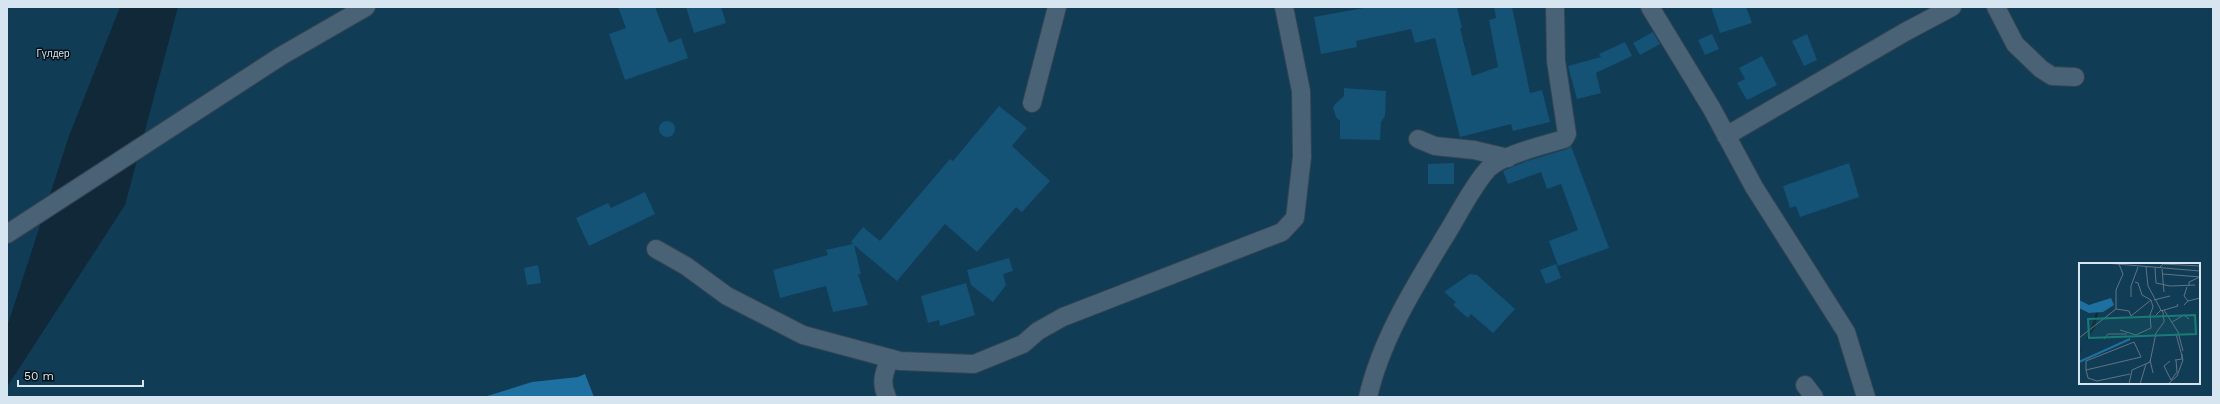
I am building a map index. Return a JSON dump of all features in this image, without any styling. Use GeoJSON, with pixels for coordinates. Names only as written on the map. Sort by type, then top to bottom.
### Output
{"type":"FeatureCollection","features":[{"type":"Feature","properties":{"kind":"street"},"geometry":{"type":"LineString","coordinates":[[7,234],[274,60],[366,7]]}},
{"type":"Feature","properties":{"kind":"street"},"geometry":{"type":"LineString","coordinates":[[1032,104],[1057,7]]}},
{"type":"Feature","properties":{"kind":"street"},"geometry":{"type":"LineString","coordinates":[[656,249],[686,266],[727,296],[803,335],[900,361],[924,364],[974,364],[1023,344],[1038,332],[1064,316],[1282,232],[1295,218],[1302,157],[1301,91],[1284,7]]}},
{"type":"Feature","properties":{"kind":"street"},"geometry":{"type":"LineString","coordinates":[[1368,397],[1383,348],[1431,260],[1488,169],[1508,158],[1564,139],[1567,134],[1556,61],[1555,7]]}},
{"type":"Feature","properties":{"kind":"street"},"geometry":{"type":"LineString","coordinates":[[1650,7],[1712,109],[1726,136],[1792,249],[1846,332],[1866,397]]}},
{"type":"Feature","properties":{"kind":"street"},"geometry":{"type":"LineString","coordinates":[[1726,136],[1905,32],[1952,7]]}},
{"type":"Feature","properties":{"kind":"street"},"geometry":{"type":"LineString","coordinates":[[1996,7],[2015,44],[2041,69],[2052,76],[2075,76]]}},
{"type":"Feature","properties":{"kind":"street"},"geometry":{"type":"LineString","coordinates":[[1418,139],[1435,146],[1474,150],[1508,158]]}},
{"type":"Feature","properties":{"kind":"street"},"geometry":{"type":"LineString","coordinates":[[887,397],[882,387],[882,379],[890,358]]}},
{"type":"Feature","properties":{"kind":"green space","name":"Гүлдер"},"geometry":{"type":"Polygon","coordinates":[[[7,7],[120,7],[69,136],[7,327],[7,7]]]}},
{"type":"Feature","properties":{"kind":"green space"},"geometry":{"type":"Polygon","coordinates":[[[178,7],[2213,7],[2213,397],[7,397],[7,387],[125,205],[178,7]]]}},
{"type":"Feature","properties":{"kind":"shaded area"},"geometry":{"type":"Polygon","coordinates":[[[585,374],[594,397],[484,397],[532,382],[578,377],[585,374]]]}},
{"type":"Feature","properties":{"kind":"building"},"geometry":{"type":"Polygon","coordinates":[[[618,7],[655,7],[669,43],[681,38],[688,58],[625,80],[609,34],[626,28],[618,7]]]}},
{"type":"Feature","properties":{"kind":"building"},"geometry":{"type":"Polygon","coordinates":[[[686,7],[721,7],[726,23],[694,33],[686,7]]]}},
{"type":"Feature","properties":{"kind":"building"},"geometry":{"type":"Polygon","coordinates":[[[1369,7],[1457,7],[1462,28],[1460,28],[1472,76],[1498,67],[1489,20],[1496,18],[1494,7],[1512,7],[1530,93],[1542,90],[1550,122],[1513,131],[1511,124],[1460,137],[1435,38],[1415,43],[1411,29],[1356,41],[1357,47],[1321,54],[1314,17],[1369,7]]]}},
{"type":"Feature","properties":{"kind":"building"},"geometry":{"type":"Polygon","coordinates":[[[1711,7],[1746,7],[1752,23],[1720,33],[1711,7]]]}},
{"type":"Feature","properties":{"kind":"building"},"geometry":{"type":"Polygon","coordinates":[[[1653,32],[1660,44],[1640,55],[1633,43],[1653,32]]]}},
{"type":"Feature","properties":{"kind":"building"},"geometry":{"type":"Polygon","coordinates":[[[1712,34],[1719,49],[1705,55],[1698,40],[1712,34]]]}},
{"type":"Feature","properties":{"kind":"building"},"geometry":{"type":"Polygon","coordinates":[[[1807,34],[1817,60],[1804,66],[1792,41],[1807,34]]]}},
{"type":"Feature","properties":{"kind":"building"},"geometry":{"type":"Polygon","coordinates":[[[1625,42],[1632,56],[1596,73],[1601,93],[1577,99],[1568,66],[1601,57],[1599,54],[1625,42]]]}},
{"type":"Feature","properties":{"kind":"building"},"geometry":{"type":"Polygon","coordinates":[[[1762,56],[1777,85],[1747,100],[1737,83],[1745,79],[1739,68],[1762,56]]]}},
{"type":"Feature","properties":{"kind":"building"},"geometry":{"type":"Polygon","coordinates":[[[1344,88],[1386,91],[1385,116],[1381,122],[1380,140],[1340,139],[1340,121],[1336,117],[1333,108],[1335,104],[1344,96],[1344,88]]]}},
{"type":"Feature","properties":{"kind":"building"},"geometry":{"type":"Polygon","coordinates":[[[999,106],[1027,128],[1012,146],[1050,181],[1022,212],[1016,207],[977,252],[945,224],[897,281],[854,245],[861,274],[858,274],[868,305],[833,312],[826,286],[780,298],[773,270],[828,255],[826,250],[853,244],[851,242],[863,227],[880,241],[950,159],[953,161],[999,106]]]}},
{"type":"Feature","properties":{"kind":"building"},"geometry":{"type":"Polygon","coordinates":[[[664,121],[670,121],[675,126],[673,135],[670,137],[664,137],[659,132],[659,126],[664,121]]]}},
{"type":"Feature","properties":{"kind":"building"},"geometry":{"type":"Polygon","coordinates":[[[1571,146],[1609,248],[1558,266],[1549,241],[1578,230],[1561,184],[1547,189],[1541,172],[1508,184],[1503,171],[1527,161],[1567,149],[1571,146]]]}},
{"type":"Feature","properties":{"kind":"building"},"geometry":{"type":"Polygon","coordinates":[[[1454,163],[1454,184],[1428,184],[1428,164],[1454,163]]]}},
{"type":"Feature","properties":{"kind":"building"},"geometry":{"type":"Polygon","coordinates":[[[1849,163],[1859,197],[1800,217],[1796,206],[1790,208],[1783,186],[1849,163]]]}},
{"type":"Feature","properties":{"kind":"building"},"geometry":{"type":"Polygon","coordinates":[[[645,192],[655,214],[589,246],[576,218],[608,203],[611,208],[645,192]]]}},
{"type":"Feature","properties":{"kind":"building"},"geometry":{"type":"Polygon","coordinates":[[[1009,258],[1013,271],[1003,274],[1006,285],[993,302],[971,285],[967,270],[1009,258]]]}},
{"type":"Feature","properties":{"kind":"building"},"geometry":{"type":"Polygon","coordinates":[[[1556,264],[1561,278],[1546,284],[1540,270],[1556,264]]]}},
{"type":"Feature","properties":{"kind":"building"},"geometry":{"type":"Polygon","coordinates":[[[538,265],[541,283],[527,285],[524,268],[538,265]]]}},
{"type":"Feature","properties":{"kind":"building"},"geometry":{"type":"Polygon","coordinates":[[[1470,274],[1477,275],[1515,309],[1493,333],[1471,314],[1468,318],[1453,305],[1456,302],[1444,292],[1470,274]]]}},
{"type":"Feature","properties":{"kind":"building"},"geometry":{"type":"Polygon","coordinates":[[[966,283],[975,315],[940,326],[939,320],[928,323],[921,296],[966,283]]]}}]}
